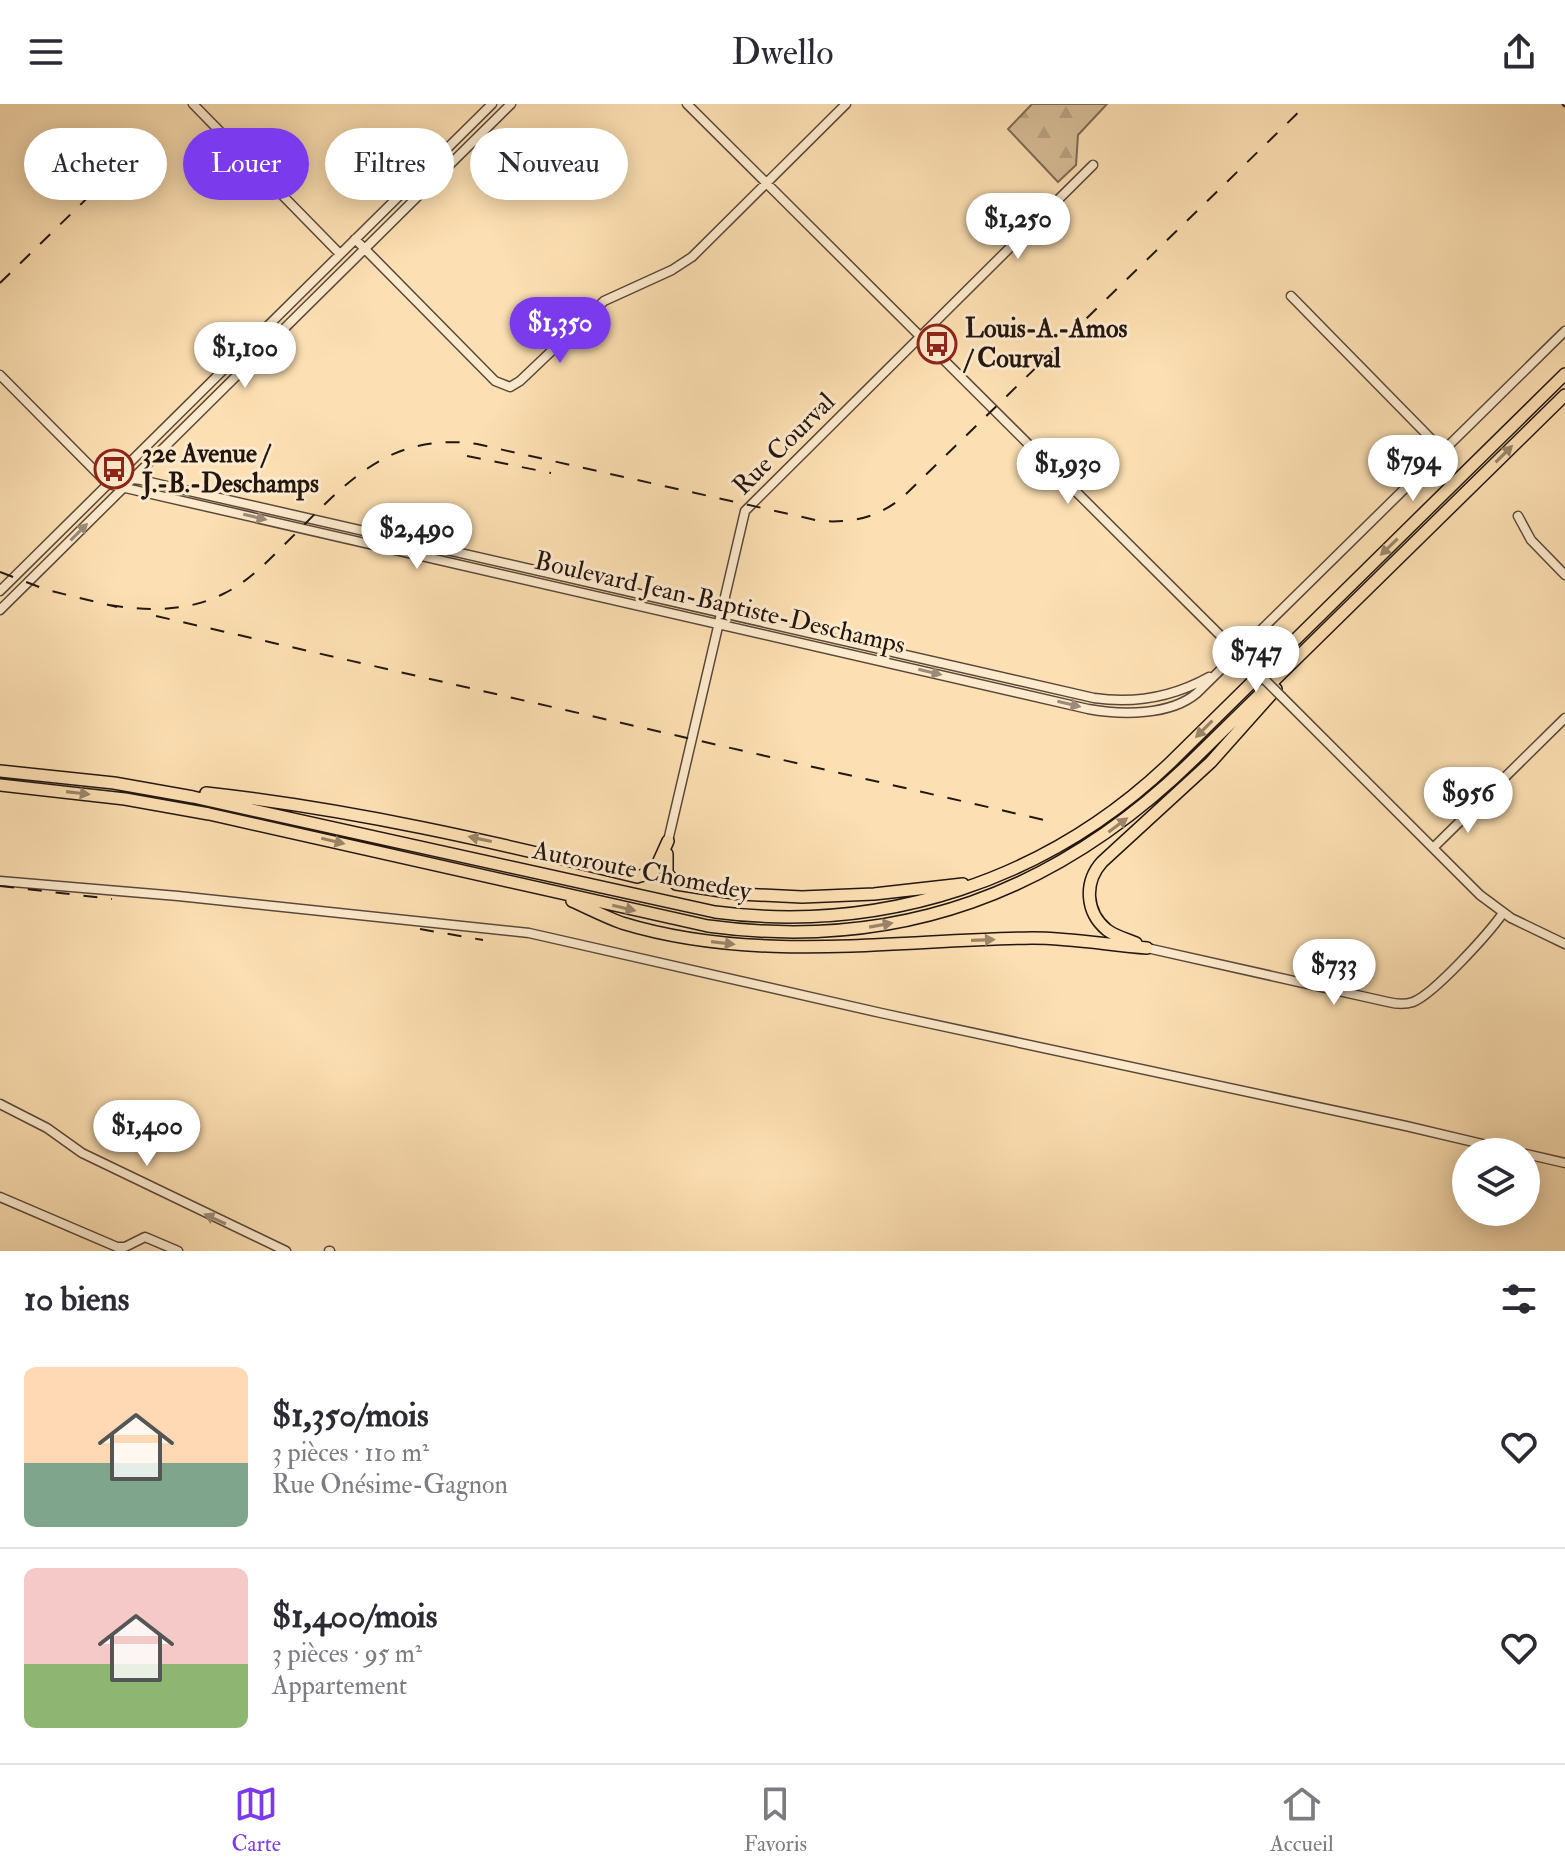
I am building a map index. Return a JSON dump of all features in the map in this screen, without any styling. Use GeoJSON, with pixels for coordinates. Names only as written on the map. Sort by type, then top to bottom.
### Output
{"type":"FeatureCollection","features":[{"type":"Feature","properties":{"kind":"highway"},"geometry":{"type":"LineString","coordinates":[[1536,403],[1565,365]]}},
{"type":"Feature","properties":{"kind":"highway","name":"Autoroute Chomedey"},"geometry":{"type":"LineString","coordinates":[[0,771],[126,784],[729,914],[793,918],[865,913],[922,902],[1018,868],[1111,813],[1150,781],[1565,374]]}},
{"type":"Feature","properties":{"kind":"highway","name":"Autoroute Chomedey"},"geometry":{"type":"LineString","coordinates":[[0,785],[114,797],[199,812],[683,921],[767,932],[831,931],[926,916],[1011,887],[1068,859],[1130,816],[1171,782],[1565,395]]}},
{"type":"Feature","properties":{"kind":"highway"},"geometry":{"type":"LineString","coordinates":[[1147,948],[1112,933],[1099,921],[1089,899],[1090,883],[1095,872],[1102,862],[1220,753],[1329,627]]}},
{"type":"Feature","properties":{"kind":"highway"},"geometry":{"type":"LineString","coordinates":[[126,784],[259,799],[419,826],[637,877],[654,872],[668,841]]}},
{"type":"Feature","properties":{"kind":"highway"},"geometry":{"type":"LineString","coordinates":[[668,841],[666,871],[671,881],[680,886],[713,891],[763,896],[837,897],[984,882]]}},
{"type":"Feature","properties":{"kind":"highway"},"geometry":{"type":"LineString","coordinates":[[547,891],[619,922],[695,939],[747,946],[808,947],[1032,938],[1147,948]]}},
{"type":"Feature","properties":{"kind":"street"},"geometry":{"type":"LineString","coordinates":[[193,104],[340,254]]}},
{"type":"Feature","properties":{"kind":"street"},"geometry":{"type":"LineString","coordinates":[[0,591],[492,104]]}},
{"type":"Feature","properties":{"kind":"street"},"geometry":{"type":"LineString","coordinates":[[1,607],[511,104]]}},
{"type":"Feature","properties":{"kind":"street"},"geometry":{"type":"LineString","coordinates":[[687,104],[1474,889],[1503,913],[1565,944]]}},
{"type":"Feature","properties":{"kind":"street"},"geometry":{"type":"LineString","coordinates":[[355,239],[495,381],[510,387],[600,304],[672,270],[692,257],[846,104]]}},
{"type":"Feature","properties":{"kind":"street","name":"Rue Courval"},"geometry":{"type":"LineString","coordinates":[[668,841],[741,519],[748,506],[1093,165]]}},
{"type":"Feature","properties":{"kind":"street"},"geometry":{"type":"LineString","coordinates":[[1291,296],[1443,451]]}},
{"type":"Feature","properties":{"kind":"street","name":"Boulevard Jean-Baptiste-Deschamps"},"geometry":{"type":"LineString","coordinates":[[108,484],[605,598],[1103,700],[1130,701],[1187,688],[1219,671],[1565,331]]}},
{"type":"Feature","properties":{"kind":"street"},"geometry":{"type":"LineString","coordinates":[[0,375],[108,484]]}},
{"type":"Feature","properties":{"kind":"street","name":"Boulevard Jean-Baptiste-Deschamps"},"geometry":{"type":"LineString","coordinates":[[108,484],[133,479],[607,588],[719,619]]}},
{"type":"Feature","properties":{"kind":"street"},"geometry":{"type":"LineString","coordinates":[[284,524],[286,514]]}},
{"type":"Feature","properties":{"kind":"street"},"geometry":{"type":"LineString","coordinates":[[1518,516],[1528,536],[1565,575]]}},
{"type":"Feature","properties":{"kind":"street"},"geometry":{"type":"LineString","coordinates":[[39,552],[49,562]]}},
{"type":"Feature","properties":{"kind":"street"},"geometry":{"type":"LineString","coordinates":[[605,598],[607,588]]}},
{"type":"Feature","properties":{"kind":"street"},"geometry":{"type":"LineString","coordinates":[[1433,848],[1565,718]]}},
{"type":"Feature","properties":{"kind":"street"},"geometry":{"type":"LineString","coordinates":[[0,881],[178,896],[529,933],[1457,1138]]}},
{"type":"Feature","properties":{"kind":"street"},"geometry":{"type":"LineString","coordinates":[[1147,948],[1406,1004],[1416,1001],[1433,987],[1503,913]]}},
{"type":"Feature","properties":{"kind":"street"},"geometry":{"type":"LineString","coordinates":[[0,1104],[42,1125],[82,1153],[286,1251]]}},
{"type":"Feature","properties":{"kind":"street"},"geometry":{"type":"LineString","coordinates":[[1540,1157],[1565,1163]]}},
{"type":"Feature","properties":{"kind":"street"},"geometry":{"type":"LineString","coordinates":[[0,1197],[117,1247],[125,1247],[145,1237],[178,1251]]}},
{"type":"Feature","properties":{"kind":"green space"},"geometry":{"type":"Polygon","coordinates":[[[1032,104],[1107,104],[1078,135],[1076,165],[1058,182],[1008,129],[1032,104]]]}},
{"type":"Feature","properties":{"kind":"railway"},"geometry":{"type":"LineString","coordinates":[[109,605],[181,607],[223,594],[254,574],[324,505],[367,469],[416,446],[444,442],[477,444],[820,521],[854,520],[875,514],[904,496],[1307,104]]}},
{"type":"Feature","properties":{"kind":"railway"},"geometry":{"type":"LineString","coordinates":[[1562,104],[1565,107]]}},
{"type":"Feature","properties":{"kind":"railway"},"geometry":{"type":"LineString","coordinates":[[0,283],[85,200]]}},
{"type":"Feature","properties":{"kind":"railway"},"geometry":{"type":"LineString","coordinates":[[467,456],[551,473]]}},
{"type":"Feature","properties":{"kind":"railway"},"geometry":{"type":"LineString","coordinates":[[0,572],[47,590],[117,607]]}},
{"type":"Feature","properties":{"kind":"railway"},"geometry":{"type":"LineString","coordinates":[[156,616],[1053,822]]}},
{"type":"Feature","properties":{"kind":"railway"},"geometry":{"type":"LineString","coordinates":[[0,886],[112,899]]}},
{"type":"Feature","properties":{"kind":"railway"},"geometry":{"type":"LineString","coordinates":[[420,929],[483,940]]}},
{"type":"Feature","properties":{"kind":"place","name":"Louis-A.-Amos / Courval"},"geometry":{"type":"Point","coordinates":[937,344]}},
{"type":"Feature","properties":{"kind":"place","name":"32e Avenue / J.-B.-Deschamps"},"geometry":{"type":"Point","coordinates":[114,469]}}]}
